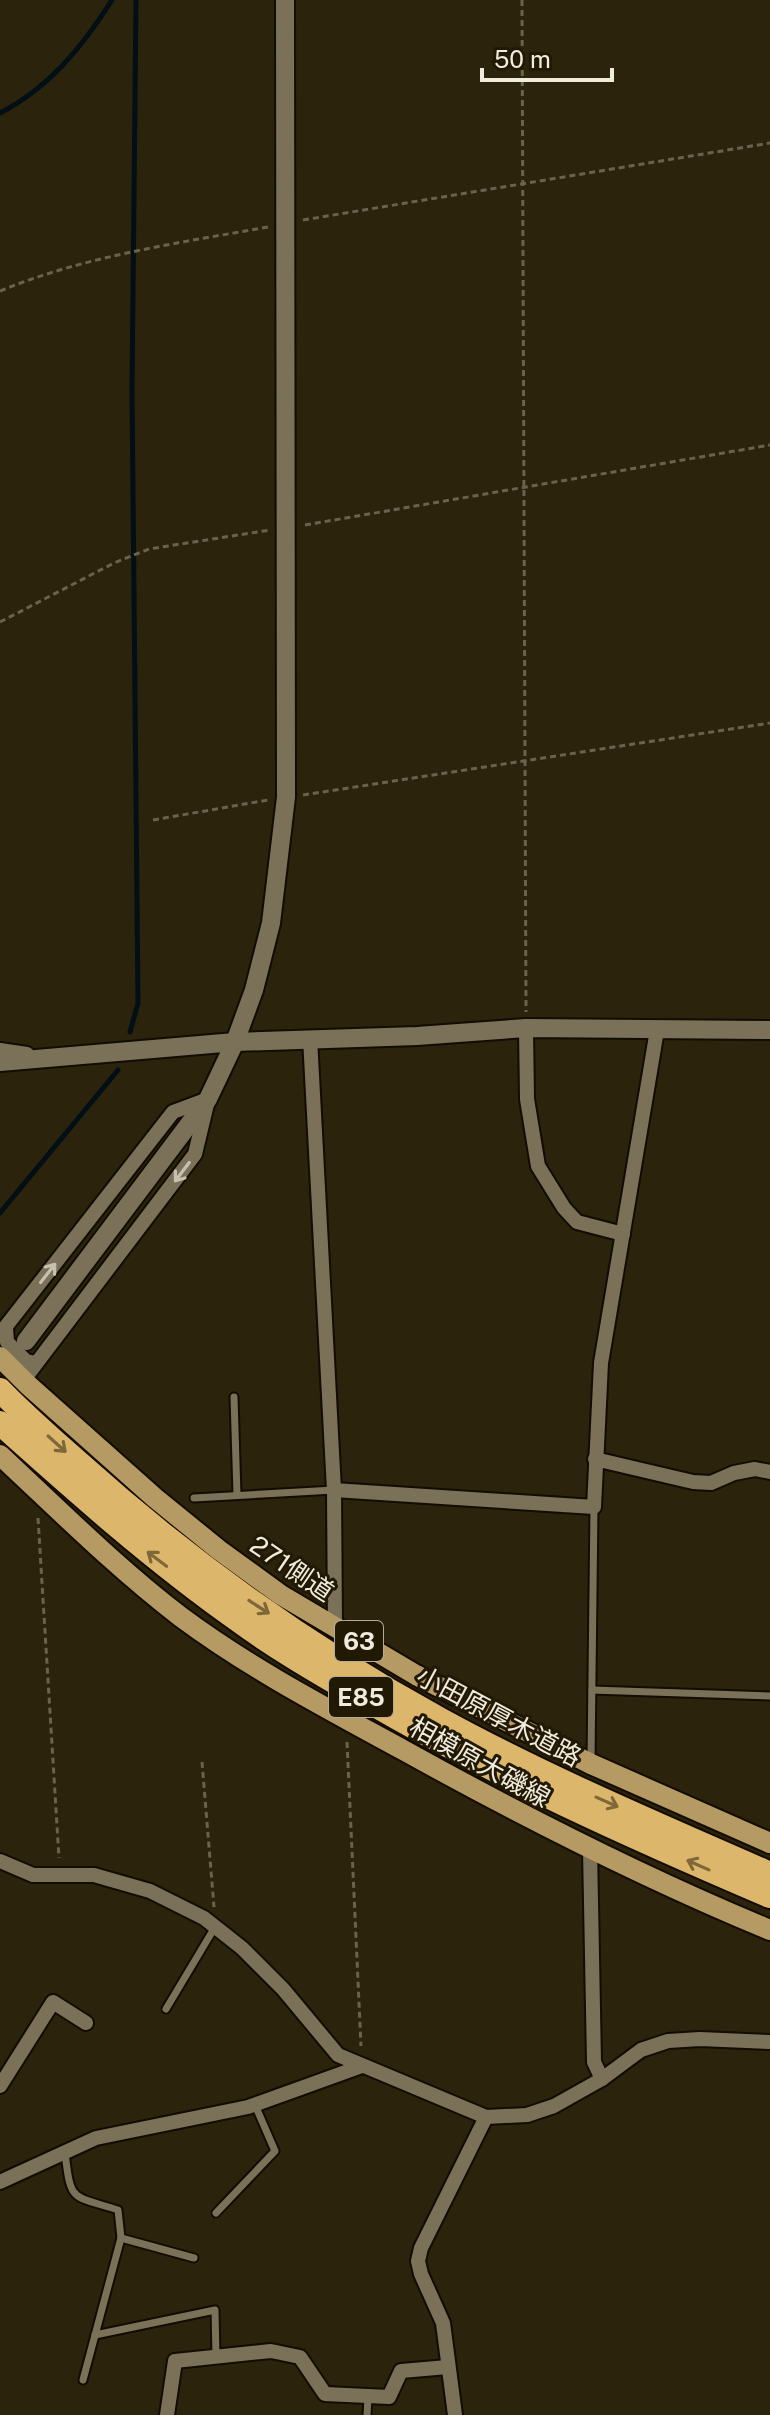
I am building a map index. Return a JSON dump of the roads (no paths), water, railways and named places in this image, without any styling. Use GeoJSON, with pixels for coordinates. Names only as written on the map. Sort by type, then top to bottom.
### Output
{"type":"FeatureCollection","features":[{"type":"Feature","properties":{"kind":"highway","name":"小田原厚木道路"},"geometry":{"type":"LineString","coordinates":[[0,1390],[140,1518],[247,1600],[335,1657],[440,1719],[562,1781],[770,1874]]}},
{"type":"Feature","properties":{"kind":"highway","name":"小田原厚木道路"},"geometry":{"type":"LineString","coordinates":[[0,1423],[129,1538],[239,1621],[325,1676],[431,1738],[556,1801],[770,1896]]}},
{"type":"Feature","properties":{"kind":"main road","name":"271側道"},"geometry":{"type":"LineString","coordinates":[[0,1357],[155,1498],[281,1595],[416,1675],[591,1764],[770,1843]]}},
{"type":"Feature","properties":{"kind":"main road","name":"相模原大磯線"},"geometry":{"type":"LineString","coordinates":[[0,1455],[111,1559],[181,1616],[253,1667],[538,1824],[770,1930]]}},
{"type":"Feature","properties":{"kind":"street"},"geometry":{"type":"LineString","coordinates":[[26,1341],[208,1099],[235,1042],[254,990],[271,923],[286,797],[285,0]]}},
{"type":"Feature","properties":{"kind":"street"},"geometry":{"type":"LineString","coordinates":[[526,1028],[527,1099],[538,1166],[564,1208],[577,1222],[623,1234]]}},
{"type":"Feature","properties":{"kind":"street"},"geometry":{"type":"LineString","coordinates":[[0,1062],[235,1042],[417,1036],[526,1028],[770,1030]]}},
{"type":"Feature","properties":{"kind":"street"},"geometry":{"type":"LineString","coordinates":[[334,1490],[594,1507],[601,1363],[657,1030]]}},
{"type":"Feature","properties":{"kind":"street"},"geometry":{"type":"LineString","coordinates":[[310,1038],[334,1490],[335,1627]]}},
{"type":"Feature","properties":{"kind":"street"},"geometry":{"type":"LineString","coordinates":[[0,1050],[49,1058]]}},
{"type":"Feature","properties":{"kind":"street"},"geometry":{"type":"LineString","coordinates":[[36,1363],[26,1361],[7,1342],[3,1331],[173,1112],[208,1099]]}},
{"type":"Feature","properties":{"kind":"street"},"geometry":{"type":"LineString","coordinates":[[23,1381],[195,1154],[208,1099]]}},
{"type":"Feature","properties":{"kind":"street"},"geometry":{"type":"LineString","coordinates":[[595,1459],[693,1482],[711,1483],[734,1473],[755,1469],[770,1472]]}},
{"type":"Feature","properties":{"kind":"street"},"geometry":{"type":"LineString","coordinates":[[590,1849],[594,2062],[602,2079]]}},
{"type":"Feature","properties":{"kind":"street"},"geometry":{"type":"LineString","coordinates":[[2,1867],[33,1875],[94,1875],[150,1891],[204,1918],[242,1948],[283,1989],[338,2055],[486,2117],[527,2115],[554,2106],[602,2079],[641,2050],[668,2041],[770,2042]]}},
{"type":"Feature","properties":{"kind":"street"},"geometry":{"type":"LineString","coordinates":[[0,2086],[53,2002],[86,2023]]}},
{"type":"Feature","properties":{"kind":"street"},"geometry":{"type":"LineString","coordinates":[[0,2182],[96,2138],[255,2105],[362,2066]]}},
{"type":"Feature","properties":{"kind":"street"},"geometry":{"type":"LineString","coordinates":[[455,2415],[443,2323],[418,2261],[421,2248],[486,2117]]}},
{"type":"Feature","properties":{"kind":"street"},"geometry":{"type":"LineString","coordinates":[[167,2415],[175,2361],[271,2351],[300,2357],[325,2394],[368,2398],[389,2397],[401,2371],[448,2367]]}},
{"type":"Feature","properties":{"kind":"lane"},"geometry":{"type":"LineString","coordinates":[[234,1397],[237,1495]]}},
{"type":"Feature","properties":{"kind":"lane"},"geometry":{"type":"LineString","coordinates":[[194,1498],[334,1490]]}},
{"type":"Feature","properties":{"kind":"lane"},"geometry":{"type":"LineString","coordinates":[[591,1764],[594,1507]]}},
{"type":"Feature","properties":{"kind":"lane"},"geometry":{"type":"LineString","coordinates":[[592,1690],[770,1696]]}},
{"type":"Feature","properties":{"kind":"lane"},"geometry":{"type":"LineString","coordinates":[[166,2009],[215,1927]]}},
{"type":"Feature","properties":{"kind":"lane"},"geometry":{"type":"LineString","coordinates":[[216,2213],[275,2151],[255,2105]]}},
{"type":"Feature","properties":{"kind":"lane"},"geometry":{"type":"LineString","coordinates":[[65,2151],[69,2187],[78,2197],[118,2210],[121,2238],[83,2380]]}},
{"type":"Feature","properties":{"kind":"lane"},"geometry":{"type":"LineString","coordinates":[[121,2238],[194,2258]]}},
{"type":"Feature","properties":{"kind":"lane"},"geometry":{"type":"LineString","coordinates":[[95,2335],[215,2310],[216,2357]]}},
{"type":"Feature","properties":{"kind":"lane"},"geometry":{"type":"LineString","coordinates":[[367,2415],[368,2398]]}},
{"type":"Feature","properties":{"kind":"waterway"},"geometry":{"type":"LineString","coordinates":[[0,113],[34,91],[64,64],[112,0]]}},
{"type":"Feature","properties":{"kind":"waterway"},"geometry":{"type":"LineString","coordinates":[[130,1032],[138,1003],[132,390],[136,0]]}},
{"type":"Feature","properties":{"kind":"waterway"},"geometry":{"type":"LineString","coordinates":[[0,1213],[118,1070]]}}]}
